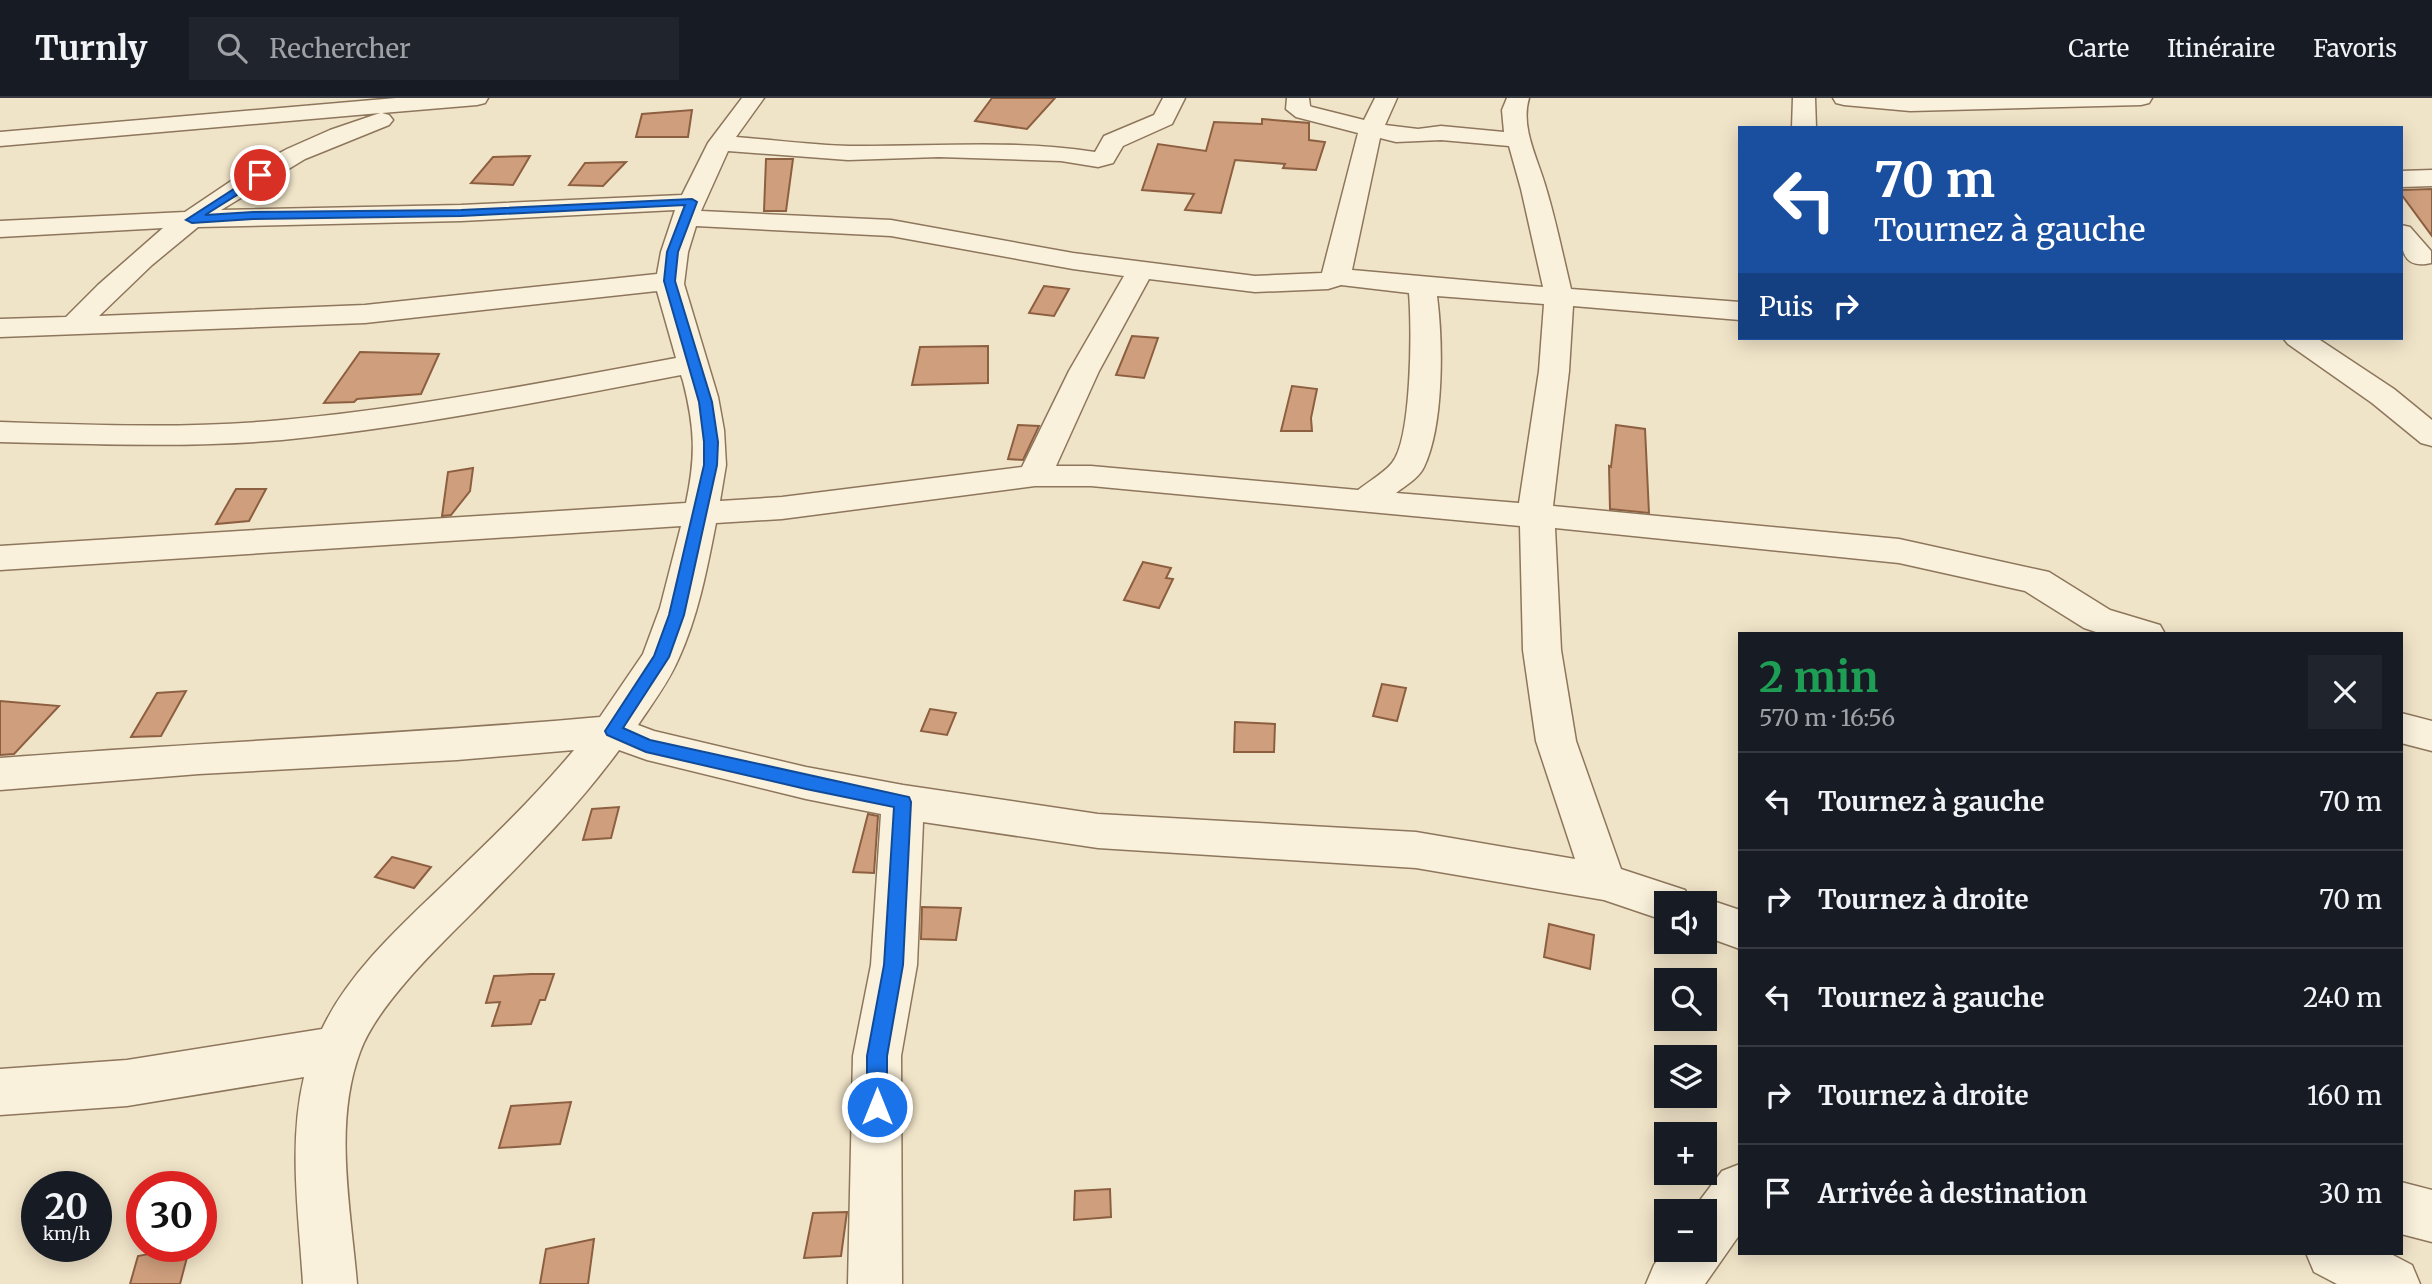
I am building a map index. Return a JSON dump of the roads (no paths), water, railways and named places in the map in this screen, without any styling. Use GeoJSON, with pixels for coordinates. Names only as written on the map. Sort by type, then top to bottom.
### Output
{"type":"FeatureCollection","features":[{"type":"Feature","properties":{"kind":"street"},"geometry":{"type":"LineString","coordinates":[[0,139],[478,98]]}},
{"type":"Feature","properties":{"kind":"street"},"geometry":{"type":"LineString","coordinates":[[76,323],[104,293],[192,220],[260,175],[334,137],[382,120],[478,98]]}},
{"type":"Feature","properties":{"kind":"street"},"geometry":{"type":"LineString","coordinates":[[330,1284],[322,1111],[327,1078],[336,1049],[359,1011],[394,968],[430,927],[565,789],[613,731],[661,657],[677,615],[701,513],[710,465],[711,442],[706,402],[669,281],[672,252],[720,142],[753,98]]}},
{"type":"Feature","properties":{"kind":"street"},"geometry":{"type":"LineString","coordinates":[[720,142],[848,153],[939,150],[1061,154],[1098,160],[1104,158],[1113,141],[1164,119],[1174,98]]}},
{"type":"Feature","properties":{"kind":"street"},"geometry":{"type":"LineString","coordinates":[[1298,98],[1298,109],[1304,112],[1371,129],[1418,136],[1441,133],[1518,140]]}},
{"type":"Feature","properties":{"kind":"street"},"geometry":{"type":"LineString","coordinates":[[0,229],[253,215],[689,210],[891,228],[1141,271],[1255,284],[1328,281],[1337,276],[1371,129],[1386,98]]}},
{"type":"Feature","properties":{"kind":"street"},"geometry":{"type":"LineString","coordinates":[[1518,98],[1514,110],[1518,140],[1534,189],[1559,296],[1554,371],[1538,471],[1536,517],[1540,553],[1542,650],[1556,741],[1604,882]]}},
{"type":"Feature","properties":{"kind":"street"},"geometry":{"type":"LineString","coordinates":[[1804,98],[1804,126]]}},
{"type":"Feature","properties":{"kind":"street"},"geometry":{"type":"LineString","coordinates":[[1844,98],[1908,101],[2141,98]]}},
{"type":"Feature","properties":{"kind":"street"},"geometry":{"type":"LineString","coordinates":[[1908,101],[1927,126]]}},
{"type":"Feature","properties":{"kind":"street"},"geometry":{"type":"LineString","coordinates":[[2403,179],[2432,178]]}},
{"type":"Feature","properties":{"kind":"street"},"geometry":{"type":"LineString","coordinates":[[2403,235],[2421,257]]}},
{"type":"Feature","properties":{"kind":"street"},"geometry":{"type":"LineString","coordinates":[[1035,476],[1057,422],[1102,332],[1141,271]]}},
{"type":"Feature","properties":{"kind":"street"},"geometry":{"type":"LineString","coordinates":[[1337,276],[1422,286],[1738,310]]}},
{"type":"Feature","properties":{"kind":"street"},"geometry":{"type":"LineString","coordinates":[[0,328],[365,314],[488,303],[669,281]]}},
{"type":"Feature","properties":{"kind":"street"},"geometry":{"type":"LineString","coordinates":[[1364,502],[1408,467],[1418,433],[1427,341],[1422,286]]}},
{"type":"Feature","properties":{"kind":"street"},"geometry":{"type":"LineString","coordinates":[[2301,340],[2383,396],[2432,436]]}},
{"type":"Feature","properties":{"kind":"street"},"geometry":{"type":"LineString","coordinates":[[0,432],[153,436],[281,430],[470,406],[693,365]]}},
{"type":"Feature","properties":{"kind":"street"},"geometry":{"type":"LineString","coordinates":[[0,558],[782,508],[1035,476],[1091,476],[1536,517],[1692,528],[1899,551],[2036,580],[2097,619],[2140,632]]}},
{"type":"Feature","properties":{"kind":"street"},"geometry":{"type":"LineString","coordinates":[[2403,729],[2432,736]]}},
{"type":"Feature","properties":{"kind":"street"},"geometry":{"type":"LineString","coordinates":[[0,774],[198,758],[457,744],[613,731],[646,745],[806,783],[903,802],[1111,832],[1175,838],[1280,840],[1416,850],[1604,882],[1654,898]]}},
{"type":"Feature","properties":{"kind":"street"},"geometry":{"type":"LineString","coordinates":[[875,1284],[877,1056],[894,965],[903,802]]}},
{"type":"Feature","properties":{"kind":"street"},"geometry":{"type":"LineString","coordinates":[[1717,922],[1738,929]]}},
{"type":"Feature","properties":{"kind":"street"},"geometry":{"type":"LineString","coordinates":[[0,1092],[60,1092],[116,1086],[336,1049]]}},
{"type":"Feature","properties":{"kind":"street"},"geometry":{"type":"LineString","coordinates":[[1717,1221],[1738,1192]]}},
{"type":"Feature","properties":{"kind":"street"},"geometry":{"type":"LineString","coordinates":[[2403,1209],[2432,1216]]}},
{"type":"Feature","properties":{"kind":"street"},"geometry":{"type":"LineString","coordinates":[[2337,1255],[2393,1284]]}},
{"type":"Feature","properties":{"kind":"street"},"geometry":{"type":"LineString","coordinates":[[1673,1284],[1689,1262]]}}]}
